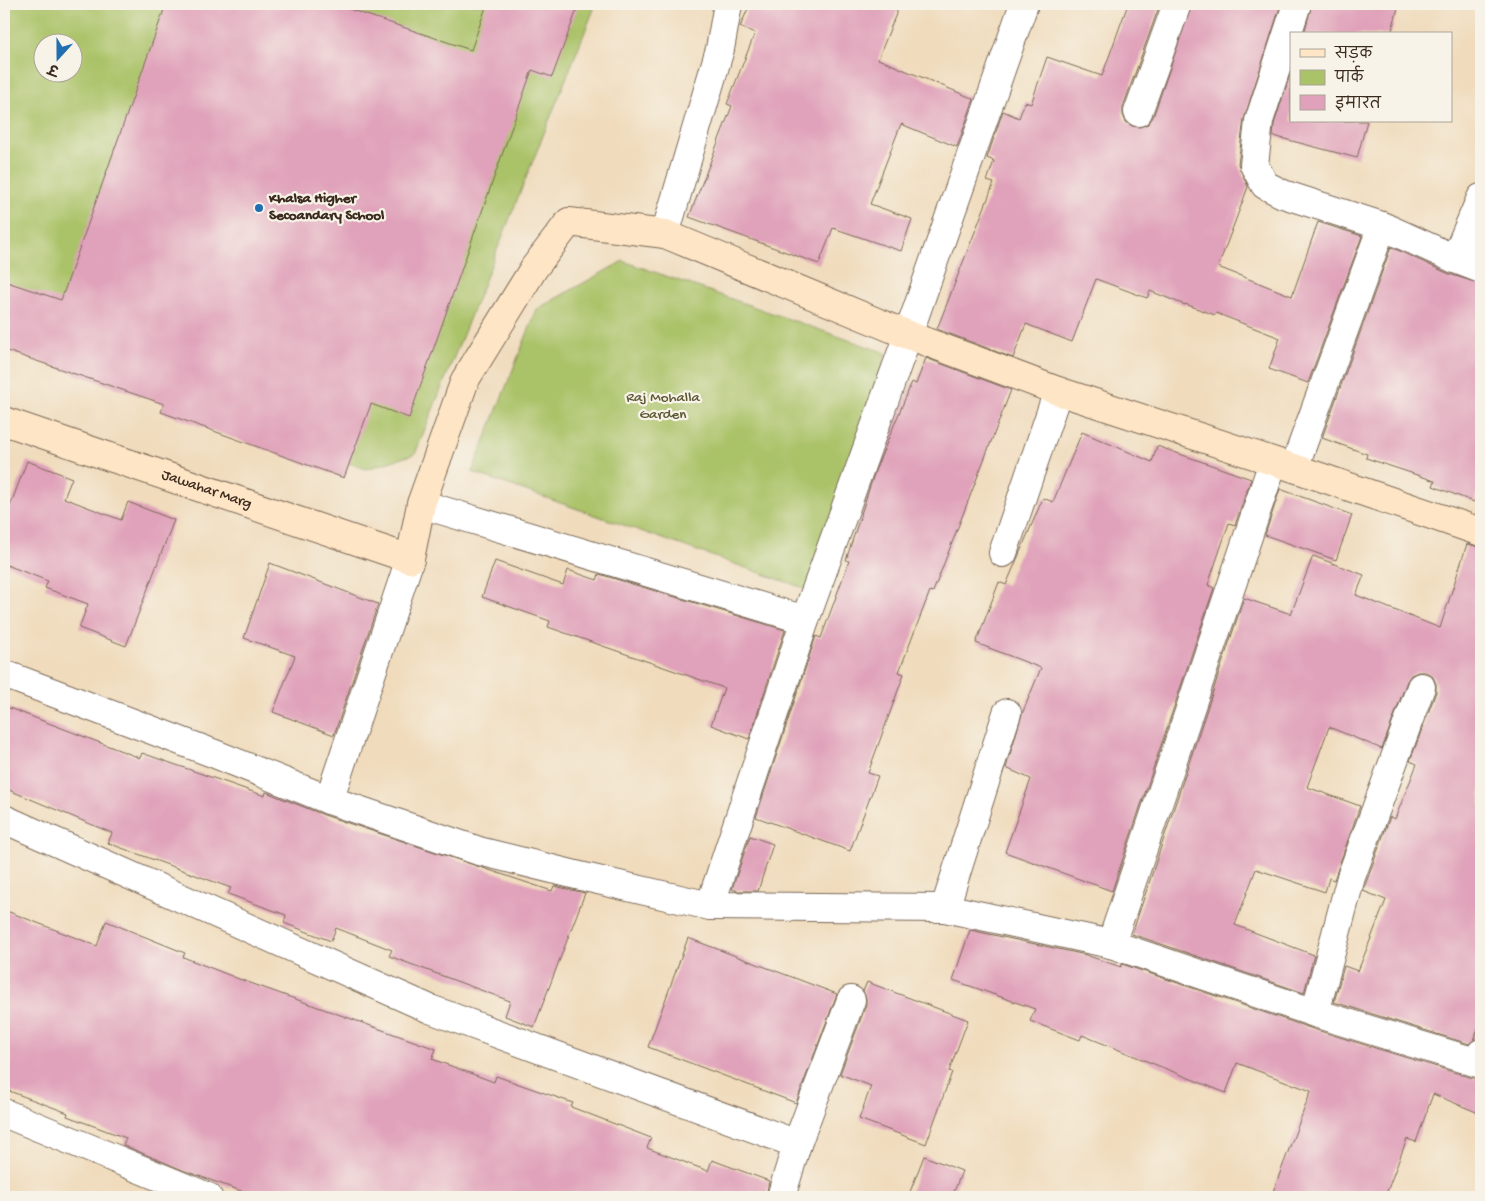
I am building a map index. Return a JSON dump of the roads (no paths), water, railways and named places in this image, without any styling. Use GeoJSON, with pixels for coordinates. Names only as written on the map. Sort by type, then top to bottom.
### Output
{"type":"FeatureCollection","features":[{"type":"Feature","properties":{"kind":"street"},"geometry":{"type":"LineString","coordinates":[[665,234],[720,49],[728,4]]}},
{"type":"Feature","properties":{"kind":"street"},"geometry":{"type":"LineString","coordinates":[[710,906],[805,620],[908,335],[1024,4]]}},
{"type":"Feature","properties":{"kind":"street"},"geometry":{"type":"LineString","coordinates":[[1138,112],[1177,4]]}},
{"type":"Feature","properties":{"kind":"street"},"geometry":{"type":"LineString","coordinates":[[1297,4],[1259,121],[1254,165],[1265,185],[1283,194],[1382,226],[1481,269]]}},
{"type":"Feature","properties":{"kind":"street"},"geometry":{"type":"LineString","coordinates":[[1455,259],[1481,198]]}},
{"type":"Feature","properties":{"kind":"street"},"geometry":{"type":"LineString","coordinates":[[329,800],[410,559],[421,504],[465,380],[534,268],[569,222],[665,234],[908,335],[1058,391],[1481,532]]}},
{"type":"Feature","properties":{"kind":"street"},"geometry":{"type":"LineString","coordinates":[[1111,944],[1283,465],[1382,226]]}},
{"type":"Feature","properties":{"kind":"street"},"geometry":{"type":"LineString","coordinates":[[1003,552],[1058,391]]}},
{"type":"Feature","properties":{"kind":"street","name":"Jawahar Marg"},"geometry":{"type":"LineString","coordinates":[[4,421],[410,559]]}},
{"type":"Feature","properties":{"kind":"street"},"geometry":{"type":"LineString","coordinates":[[421,504],[805,620]]}},
{"type":"Feature","properties":{"kind":"street"},"geometry":{"type":"LineString","coordinates":[[4,674],[215,754],[329,800],[479,850],[710,906],[945,908],[1111,944],[1315,1013],[1478,1063],[1481,1053]]}},
{"type":"Feature","properties":{"kind":"street"},"geometry":{"type":"LineString","coordinates":[[1315,1013],[1351,877],[1421,687]]}},
{"type":"Feature","properties":{"kind":"street"},"geometry":{"type":"LineString","coordinates":[[945,908],[1007,713]]}},
{"type":"Feature","properties":{"kind":"street"},"geometry":{"type":"LineString","coordinates":[[4,819],[430,1009],[797,1144]]}},
{"type":"Feature","properties":{"kind":"street"},"geometry":{"type":"LineString","coordinates":[[780,1197],[797,1144],[851,1000]]}},
{"type":"Feature","properties":{"kind":"street"},"geometry":{"type":"LineString","coordinates":[[4,1113],[208,1197]]}},
{"type":"Feature","properties":{"kind":"place","name":"Khalsa Higher Secoandary School"},"geometry":{"type":"Point","coordinates":[259,208]}},
{"type":"Feature","properties":{"kind":"park label","name":"Raj Mohalla Garden"},"geometry":{"type":"Point","coordinates":[663,406]}}]}
